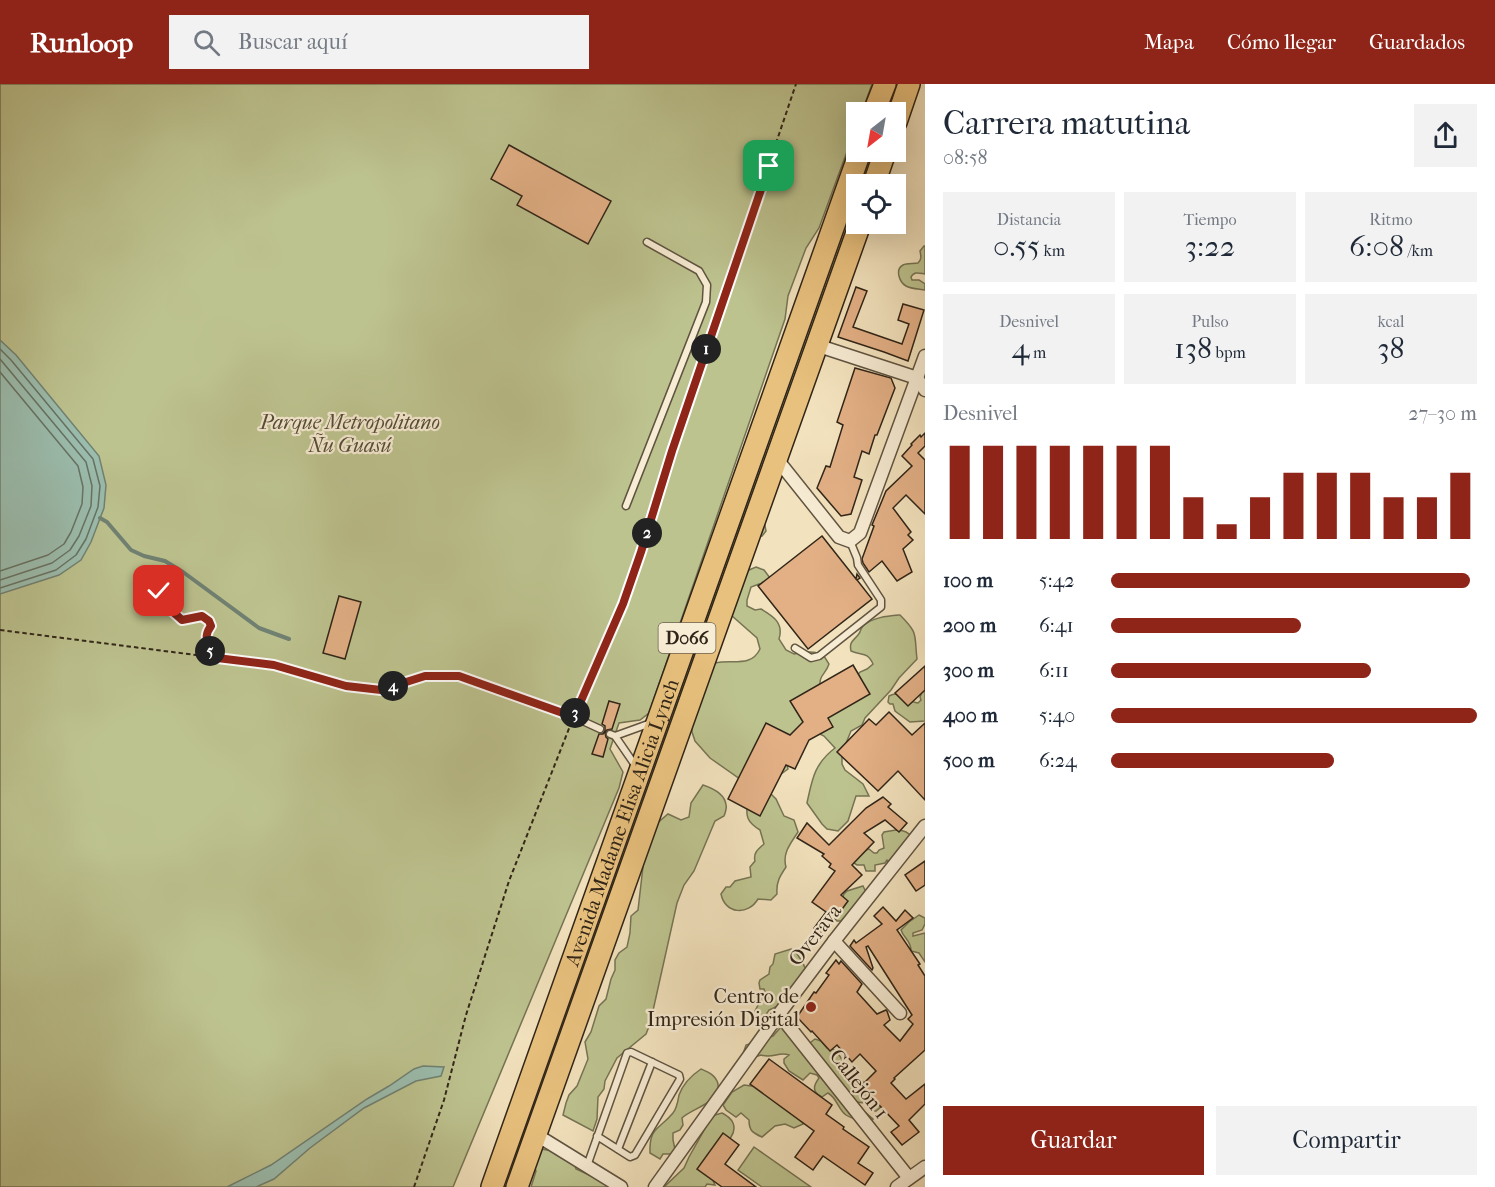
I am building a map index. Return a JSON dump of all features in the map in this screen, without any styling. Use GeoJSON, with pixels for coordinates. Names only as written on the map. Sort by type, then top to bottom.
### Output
{"type":"FeatureCollection","features":[{"type":"Feature","properties":{"kind":"highway"},"geometry":{"type":"LineString","coordinates":[[878,102],[885,84]]}},
{"type":"Feature","properties":{"kind":"highway"},"geometry":{"type":"LineString","coordinates":[[903,102],[909,84]]}},
{"type":"Feature","properties":{"kind":"highway","name":"Avenida Madame Elisa Alicia Lynch"},"geometry":{"type":"LineString","coordinates":[[517,1187],[523,1129],[545,1036],[856,162]]}},
{"type":"Feature","properties":{"kind":"highway","name":"Avenida Madame Elisa Alicia Lynch"},"geometry":{"type":"LineString","coordinates":[[492,1187],[523,1129],[776,458],[856,234]]}},
{"type":"Feature","properties":{"kind":"street"},"geometry":{"type":"LineString","coordinates":[[816,345],[917,378],[925,390]]}},
{"type":"Feature","properties":{"kind":"street"},"geometry":{"type":"LineString","coordinates":[[776,458],[839,537],[850,540],[860,533],[925,356]]}},
{"type":"Feature","properties":{"kind":"street","name":"Overava"},"geometry":{"type":"LineString","coordinates":[[656,1187],[779,1014],[925,826]]}},
{"type":"Feature","properties":{"kind":"street"},"geometry":{"type":"LineString","coordinates":[[834,941],[900,1013]]}},
{"type":"Feature","properties":{"kind":"street","name":"Callejón 1"},"geometry":{"type":"LineString","coordinates":[[779,1014],[909,1178]]}},
{"type":"Feature","properties":{"kind":"street"},"geometry":{"type":"LineString","coordinates":[[523,1129],[621,1187]]}},
{"type":"Feature","properties":{"kind":"street"},"geometry":{"type":"LineString","coordinates":[[897,1187],[925,1167]]}},
{"type":"Feature","properties":{"kind":"lane"},"geometry":{"type":"LineString","coordinates":[[626,506],[706,302],[707,285],[699,271],[647,242]]}},
{"type":"Feature","properties":{"kind":"lane"},"geometry":{"type":"LineString","coordinates":[[795,648],[811,658],[819,656],[881,607],[881,600],[858,565],[850,540]]}},
{"type":"Feature","properties":{"kind":"lane"},"geometry":{"type":"LineString","coordinates":[[574,717],[600,729]]}},
{"type":"Feature","properties":{"kind":"lane"},"geometry":{"type":"LineString","coordinates":[[639,771],[613,735],[657,722]]}},
{"type":"Feature","properties":{"kind":"lane"},"geometry":{"type":"LineString","coordinates":[[586,1166],[627,1053],[631,1052],[679,1075],[680,1079],[635,1155],[630,1157],[597,1136]]}},
{"type":"Feature","properties":{"kind":"lane"},"geometry":{"type":"LineString","coordinates":[[618,1149],[652,1062]]}},
{"type":"Feature","properties":{"kind":"path"},"geometry":{"type":"LineString","coordinates":[[414,1187],[444,1100],[466,1015],[508,881],[574,717],[623,604],[672,451],[796,84]]}},
{"type":"Feature","properties":{"kind":"path"},"geometry":{"type":"LineString","coordinates":[[159,591],[165,597],[162,602],[156,609],[150,601],[159,591]]}},
{"type":"Feature","properties":{"kind":"path"},"geometry":{"type":"LineString","coordinates":[[162,602],[182,620],[202,616],[209,621],[211,626],[206,638],[210,648],[209,657]]}},
{"type":"Feature","properties":{"kind":"path"},"geometry":{"type":"LineString","coordinates":[[0,630],[274,665],[346,686],[381,690],[425,676],[459,676],[574,717]]}},
{"type":"Feature","properties":{"kind":"green space","name":"Parque Metropolitano Ñu Guasú"},"geometry":{"type":"Polygon","coordinates":[[[0,84],[872,84],[866,102],[846,102],[846,154],[819,228],[806,248],[788,296],[785,319],[649,713],[640,720],[619,723],[610,749],[623,772],[619,788],[453,1187],[0,1187],[0,84]]]}},
{"type":"Feature","properties":{"kind":"green space"},"geometry":{"type":"Polygon","coordinates":[[[846,218],[848,234],[798,376],[764,521],[766,531],[762,536],[752,538],[532,1113],[550,1062],[552,1043],[846,218]]]}},
{"type":"Feature","properties":{"kind":"green space"},"geometry":{"type":"Polygon","coordinates":[[[924,246],[925,274],[915,273],[911,277],[912,280],[919,280],[925,284],[925,290],[906,286],[901,282],[899,276],[899,269],[903,265],[918,263],[921,259],[920,251],[924,246]]]}},
{"type":"Feature","properties":{"kind":"green space"},"geometry":{"type":"Polygon","coordinates":[[[756,567],[764,570],[773,582],[768,585],[759,584],[751,587],[747,606],[770,614],[779,624],[779,639],[786,650],[794,654],[813,652],[824,656],[829,664],[821,677],[820,687],[854,679],[873,664],[866,655],[851,651],[852,642],[867,623],[900,615],[910,626],[914,635],[917,659],[865,718],[862,725],[851,731],[842,753],[842,764],[845,770],[863,784],[869,796],[856,796],[848,821],[838,831],[827,829],[807,803],[818,766],[835,748],[824,736],[808,728],[786,761],[788,769],[770,782],[740,779],[710,758],[695,741],[692,732],[691,717],[715,663],[746,661],[752,659],[760,649],[757,638],[731,615],[745,574],[756,567]]]}},
{"type":"Feature","properties":{"kind":"green space"},"geometry":{"type":"Polygon","coordinates":[[[925,691],[925,721],[910,722],[895,711],[893,704],[888,702],[889,696],[897,694],[918,703],[922,692],[925,691]]]}},
{"type":"Feature","properties":{"kind":"green space"},"geometry":{"type":"Polygon","coordinates":[[[703,785],[721,795],[725,801],[725,814],[715,821],[694,871],[684,885],[677,903],[646,1034],[617,1058],[605,1081],[604,1089],[598,1097],[597,1119],[593,1131],[563,1115],[569,1095],[577,1086],[588,1059],[585,1042],[591,1032],[599,1006],[606,999],[615,970],[615,960],[619,953],[627,947],[631,916],[638,910],[647,832],[668,814],[681,820],[689,817],[691,803],[703,785]]]}},
{"type":"Feature","properties":{"kind":"green space"},"geometry":{"type":"Polygon","coordinates":[[[771,794],[784,816],[794,820],[798,832],[786,853],[786,867],[779,879],[777,894],[771,900],[758,899],[749,908],[743,910],[732,909],[723,901],[721,894],[735,881],[751,877],[750,867],[755,861],[756,851],[764,844],[760,830],[748,818],[748,802],[771,794]]]}},
{"type":"Feature","properties":{"kind":"green space"},"geometry":{"type":"Polygon","coordinates":[[[896,830],[906,832],[913,838],[892,864],[887,860],[885,863],[875,865],[875,871],[866,871],[864,865],[857,865],[846,858],[861,855],[869,849],[877,853],[884,848],[882,835],[884,832],[896,830]]]}},
{"type":"Feature","properties":{"kind":"green space"},"geometry":{"type":"Polygon","coordinates":[[[863,886],[867,894],[841,921],[837,921],[835,919],[844,894],[863,886]]]}},
{"type":"Feature","properties":{"kind":"green space"},"geometry":{"type":"Polygon","coordinates":[[[919,915],[925,918],[925,924],[922,930],[913,933],[913,936],[925,933],[925,962],[919,953],[911,951],[910,944],[901,930],[919,915]]]}},
{"type":"Feature","properties":{"kind":"green space"},"geometry":{"type":"Polygon","coordinates":[[[791,949],[799,957],[808,975],[778,1006],[769,1010],[765,1016],[758,1016],[755,1011],[765,992],[764,989],[760,989],[760,980],[769,974],[775,954],[791,949]]]}},
{"type":"Feature","properties":{"kind":"green space"},"geometry":{"type":"Polygon","coordinates":[[[780,1028],[788,1032],[790,1039],[795,1042],[807,1045],[815,1039],[821,1041],[827,1048],[838,1054],[845,1065],[842,1074],[844,1077],[850,1079],[856,1077],[865,1083],[881,1107],[872,1111],[865,1103],[856,1102],[854,1109],[866,1113],[873,1119],[869,1124],[846,1115],[828,1093],[822,1097],[816,1093],[814,1089],[819,1078],[817,1075],[810,1073],[803,1080],[789,1071],[784,1059],[789,1055],[755,1057],[745,1054],[746,1045],[773,1036],[780,1028]]]}},
{"type":"Feature","properties":{"kind":"green space"},"geometry":{"type":"Polygon","coordinates":[[[701,1069],[715,1078],[718,1091],[711,1100],[682,1118],[683,1125],[680,1130],[673,1133],[676,1154],[663,1154],[660,1159],[650,1153],[653,1133],[674,1111],[685,1084],[701,1069]]]}},
{"type":"Feature","properties":{"kind":"green space"},"geometry":{"type":"Polygon","coordinates":[[[744,1085],[754,1085],[800,1112],[803,1124],[794,1128],[785,1124],[775,1126],[762,1137],[754,1133],[749,1120],[741,1113],[736,1117],[723,1105],[732,1092],[744,1085]]]}},
{"type":"Feature","properties":{"kind":"green space"},"geometry":{"type":"Polygon","coordinates":[[[722,1113],[729,1117],[734,1129],[709,1171],[715,1185],[664,1187],[684,1168],[711,1118],[722,1113]]]}},
{"type":"Feature","properties":{"kind":"green space"},"geometry":{"type":"Polygon","coordinates":[[[754,1147],[811,1187],[762,1187],[738,1170],[754,1147]]]}},
{"type":"Feature","properties":{"kind":"green space"},"geometry":{"type":"Polygon","coordinates":[[[541,1149],[553,1151],[564,1159],[570,1158],[576,1169],[615,1187],[531,1187],[536,1171],[532,1166],[541,1149]]]}},
{"type":"Feature","properties":{"kind":"water"},"geometry":{"type":"Polygon","coordinates":[[[0,340],[16,355],[99,456],[106,485],[104,508],[91,542],[81,560],[59,575],[0,594],[0,340]]]}},
{"type":"Feature","properties":{"kind":"water"},"geometry":{"type":"Polygon","coordinates":[[[423,1066],[444,1067],[441,1076],[416,1081],[364,1108],[310,1148],[274,1179],[256,1187],[227,1187],[271,1165],[367,1099],[414,1069],[423,1066]]]}},
{"type":"Feature","properties":{"kind":"building"},"geometry":{"type":"Polygon","coordinates":[[[509,145],[611,201],[588,244],[517,205],[522,196],[491,179],[509,145]]]}},
{"type":"Feature","properties":{"kind":"building"},"geometry":{"type":"Polygon","coordinates":[[[856,287],[867,291],[853,327],[902,344],[909,324],[898,320],[903,304],[924,310],[908,361],[838,337],[856,287]]]}},
{"type":"Feature","properties":{"kind":"building"},"geometry":{"type":"Polygon","coordinates":[[[855,368],[891,378],[895,388],[869,454],[862,451],[854,477],[862,480],[851,514],[841,516],[817,488],[826,466],[830,467],[843,425],[837,422],[855,368]]]}},
{"type":"Feature","properties":{"kind":"building"},"geometry":{"type":"Polygon","coordinates":[[[925,433],[925,446],[918,453],[925,460],[925,514],[906,495],[893,508],[911,532],[908,535],[913,540],[903,549],[912,572],[897,581],[882,561],[869,572],[862,559],[874,526],[872,525],[886,491],[912,466],[902,456],[920,435],[921,437],[925,433]]]}},
{"type":"Feature","properties":{"kind":"building"},"geometry":{"type":"Polygon","coordinates":[[[822,536],[856,579],[857,574],[860,578],[857,580],[872,599],[808,649],[758,586],[822,536]]]}},
{"type":"Feature","properties":{"kind":"building"},"geometry":{"type":"Polygon","coordinates":[[[339,596],[361,602],[345,659],[323,653],[339,596]]]}},
{"type":"Feature","properties":{"kind":"building"},"geometry":{"type":"Polygon","coordinates":[[[853,665],[870,694],[828,718],[833,727],[809,740],[795,769],[786,765],[760,816],[728,799],[766,723],[790,735],[803,722],[790,701],[853,665]]]}},
{"type":"Feature","properties":{"kind":"building"},"geometry":{"type":"Polygon","coordinates":[[[925,666],[925,690],[908,706],[895,693],[925,666]]]}},
{"type":"Feature","properties":{"kind":"building"},"geometry":{"type":"Polygon","coordinates":[[[609,701],[620,704],[612,729],[605,733],[608,739],[603,757],[592,754],[599,734],[605,731],[605,726],[602,724],[609,701]]]}},
{"type":"Feature","properties":{"kind":"building"},"geometry":{"type":"Polygon","coordinates":[[[889,712],[912,735],[925,723],[925,800],[898,771],[878,791],[837,752],[869,719],[876,725],[889,712]]]}},
{"type":"Feature","properties":{"kind":"building"},"geometry":{"type":"Polygon","coordinates":[[[883,797],[891,804],[888,807],[907,823],[899,832],[885,820],[864,833],[874,842],[852,865],[862,875],[841,895],[848,901],[823,935],[814,928],[826,912],[812,902],[835,871],[829,867],[831,864],[822,856],[824,854],[797,838],[807,823],[829,845],[866,808],[883,797]]]}},
{"type":"Feature","properties":{"kind":"building"},"geometry":{"type":"Polygon","coordinates":[[[925,861],[925,885],[916,891],[905,875],[925,861]]]}},
{"type":"Feature","properties":{"kind":"building"},"geometry":{"type":"Polygon","coordinates":[[[883,907],[896,921],[905,910],[913,918],[897,930],[920,964],[918,965],[925,976],[925,1050],[891,1083],[906,1099],[925,1084],[925,1104],[909,1120],[919,1132],[902,1145],[891,1132],[899,1126],[861,1086],[876,1071],[860,1054],[852,1062],[837,1045],[830,1051],[797,1017],[829,975],[826,973],[836,960],[839,964],[841,961],[862,984],[857,992],[877,1014],[887,1011],[890,1020],[884,1025],[900,1041],[913,1024],[908,1019],[912,1015],[868,946],[866,947],[872,970],[850,946],[854,940],[856,943],[882,924],[874,916],[883,907]]]}},
{"type":"Feature","properties":{"kind":"building"},"geometry":{"type":"Polygon","coordinates":[[[769,1059],[832,1105],[826,1114],[869,1147],[858,1163],[873,1173],[865,1185],[823,1156],[813,1170],[795,1157],[814,1131],[750,1084],[769,1059]]]}},
{"type":"Feature","properties":{"kind":"building"},"geometry":{"type":"Polygon","coordinates":[[[723,1133],[739,1145],[725,1164],[756,1187],[722,1187],[697,1169],[723,1133]]]}},
{"type":"Feature","properties":{"kind":"waterway"},"geometry":{"type":"LineString","coordinates":[[100,518],[107,522],[131,550],[165,561],[259,628],[289,639]]}},
{"type":"Feature","properties":{"kind":"place","name":"Centro de Impresión Digital"},"geometry":{"type":"Point","coordinates":[811,1007]}},
{"type":"Feature","properties":{"kind":"route"},"geometry":{"type":"LineString","coordinates":[[159,591],[165,597],[162,602],[182,620],[202,616],[209,621],[211,626],[206,638],[210,648],[209,657],[274,665],[346,686],[381,690],[425,676],[459,676],[574,717],[623,604],[672,451],[769,166]]}}]}
